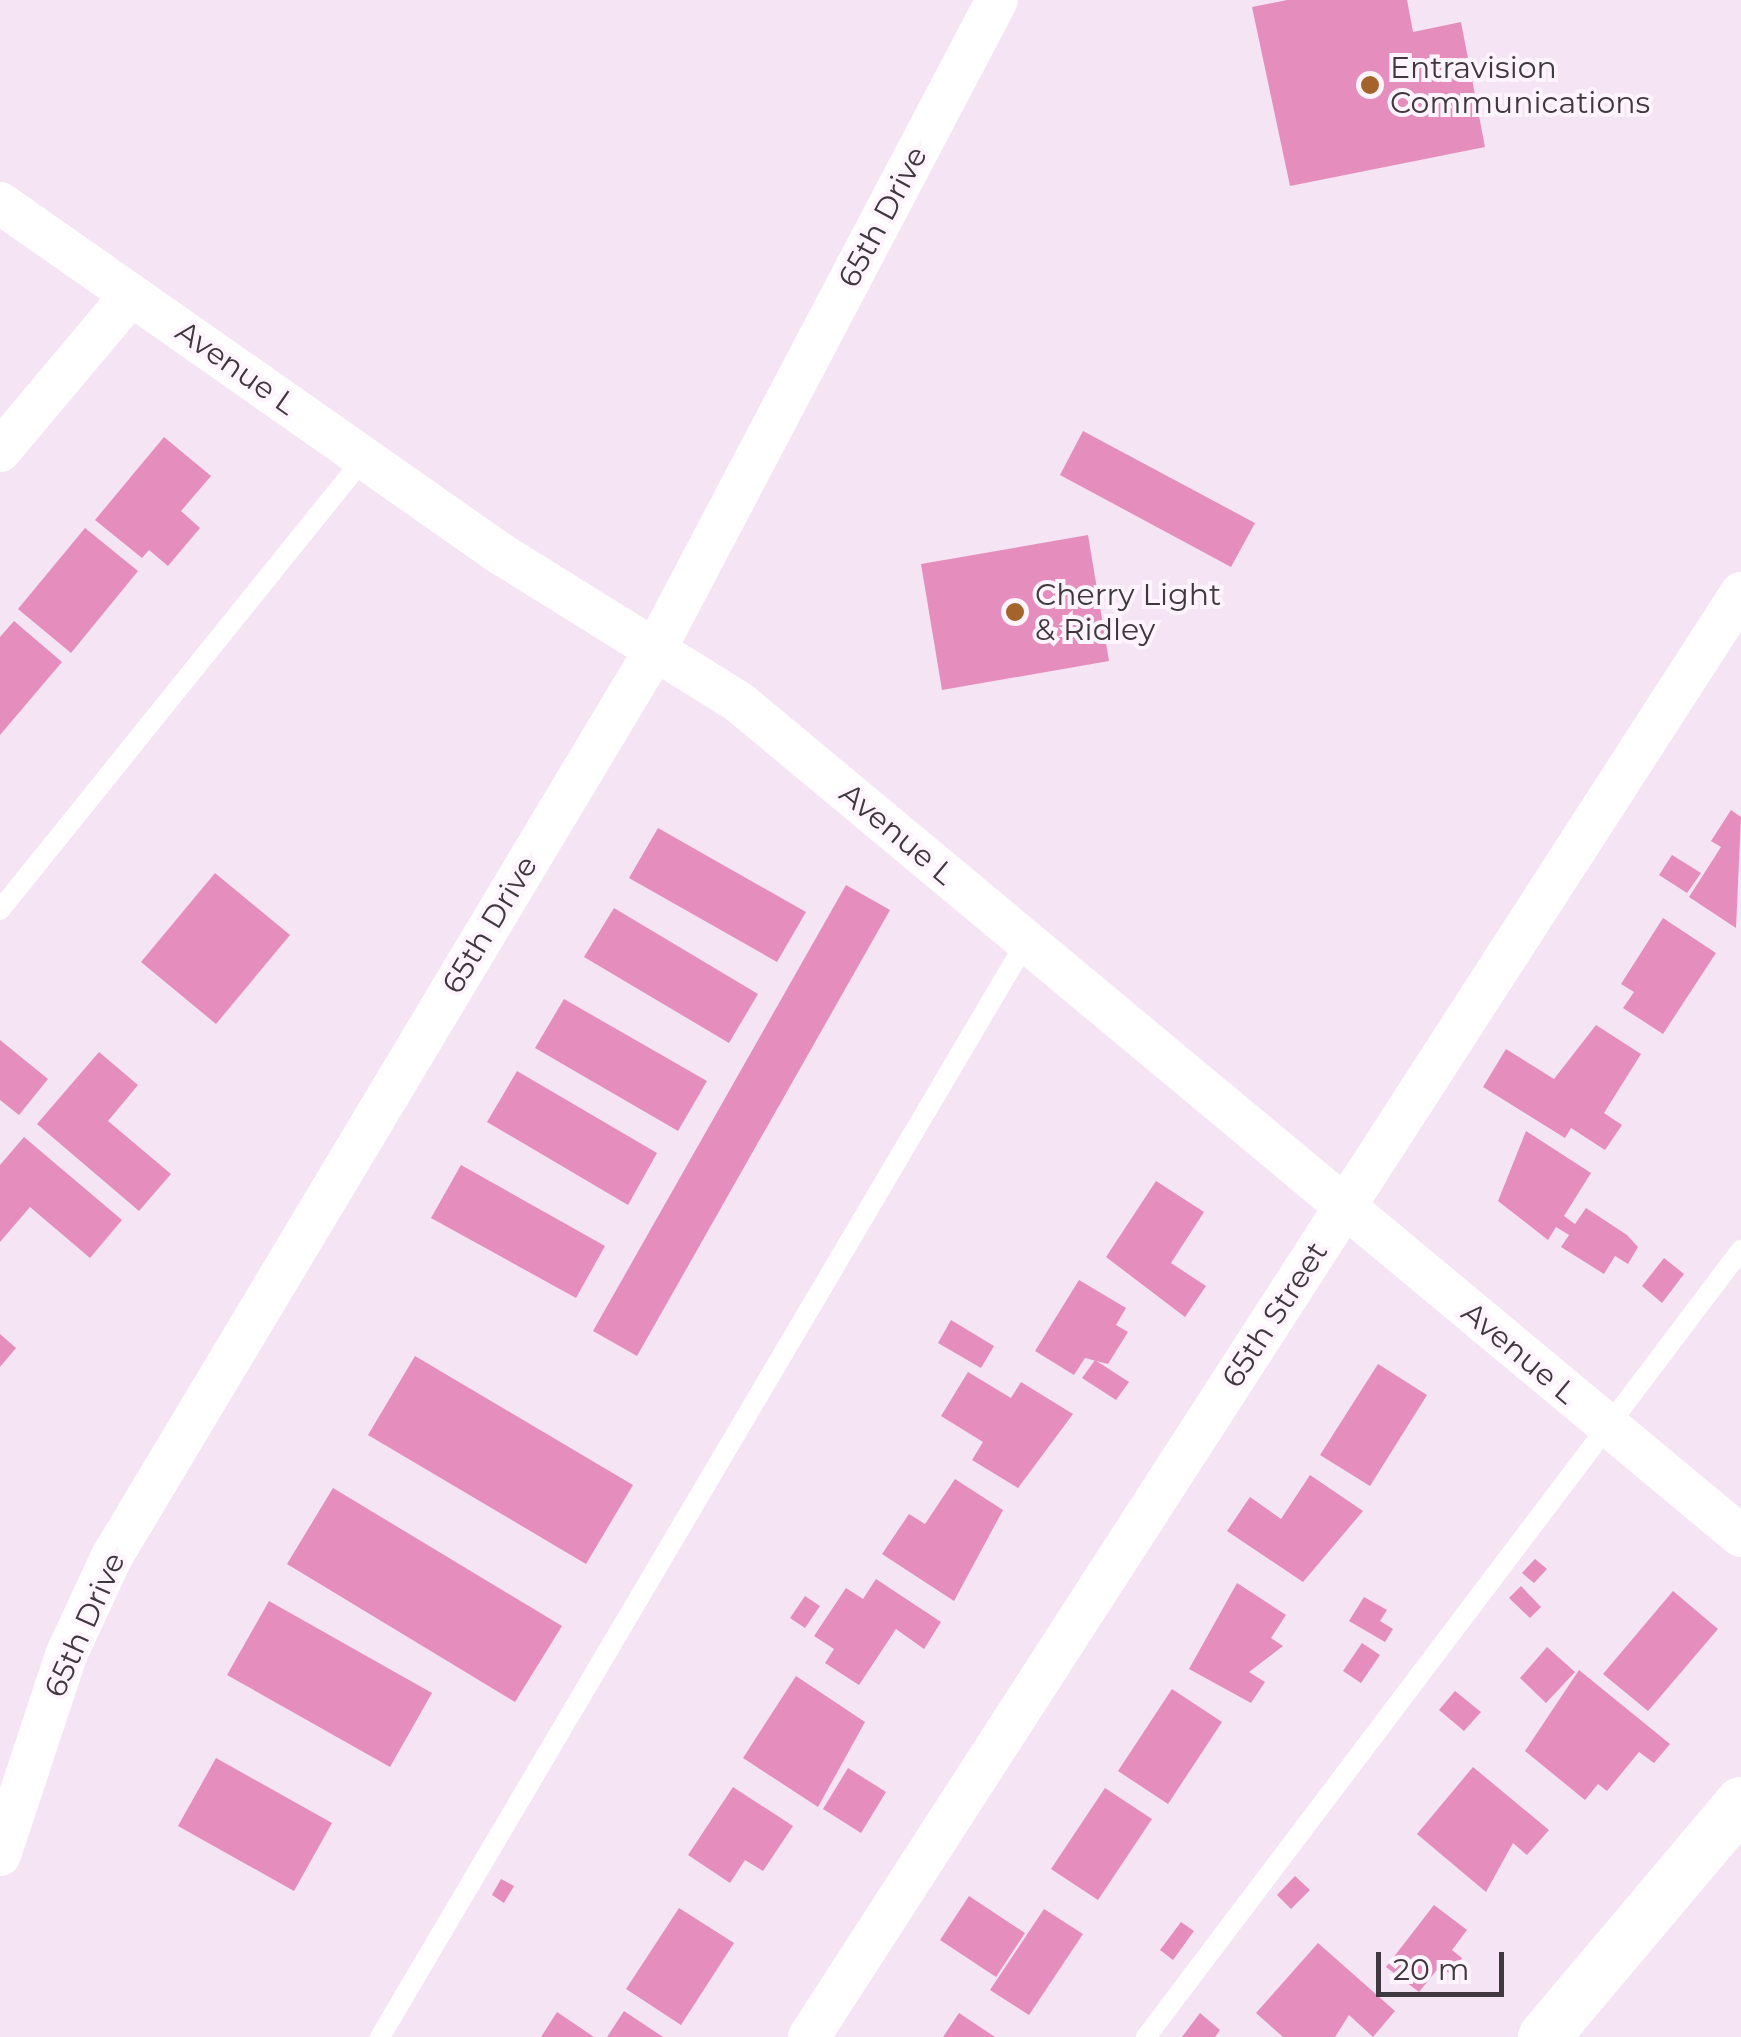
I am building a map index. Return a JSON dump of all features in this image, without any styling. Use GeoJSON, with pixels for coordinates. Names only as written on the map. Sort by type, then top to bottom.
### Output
{"type":"FeatureCollection","features":[{"type":"Feature","properties":{"kind":"street","name":"65th Drive"},"geometry":{"type":"LineString","coordinates":[[0,1855],[67,1653],[111,1558],[655,650],[997,0]]}},
{"type":"Feature","properties":{"kind":"street","name":"Avenue L"},"geometry":{"type":"LineString","coordinates":[[0,203],[364,458],[740,703],[1741,1536]]}},
{"type":"Feature","properties":{"kind":"street"},"geometry":{"type":"LineString","coordinates":[[0,451],[131,295]]}},
{"type":"Feature","properties":{"kind":"street","name":"65th Street"},"geometry":{"type":"LineString","coordinates":[[809,2037],[1741,593]]}},
{"type":"Feature","properties":{"kind":"street"},"geometry":{"type":"LineString","coordinates":[[1544,2037],[1741,1803]]}},
{"type":"Feature","properties":{"kind":"lane"},"geometry":{"type":"LineString","coordinates":[[0,910],[364,458]]}},
{"type":"Feature","properties":{"kind":"lane"},"geometry":{"type":"LineString","coordinates":[[380,2037],[1026,942]]}},
{"type":"Feature","properties":{"kind":"lane"},"geometry":{"type":"LineString","coordinates":[[1146,2037],[1741,1250]]}},
{"type":"Feature","properties":{"kind":"building","name":"Entravision Communications"},"geometry":{"type":"Polygon","coordinates":[[[1287,0],[1407,0],[1413,32],[1461,22],[1485,147],[1290,186],[1252,7],[1287,0]]]}},
{"type":"Feature","properties":{"kind":"building"},"geometry":{"type":"Polygon","coordinates":[[[1083,431],[1255,523],[1231,567],[1060,475],[1083,431]]]}},
{"type":"Feature","properties":{"kind":"building"},"geometry":{"type":"Polygon","coordinates":[[[164,437],[211,476],[181,511],[200,528],[168,566],[149,550],[142,558],[95,520],[164,437]]]}},
{"type":"Feature","properties":{"kind":"building"},"geometry":{"type":"Polygon","coordinates":[[[85,528],[138,571],[71,653],[18,609],[85,528]]]}},
{"type":"Feature","properties":{"kind":"building","name":"Cherry Light & Ridley"},"geometry":{"type":"Polygon","coordinates":[[[1088,535],[1109,661],[942,690],[921,564],[1088,535]]]}},
{"type":"Feature","properties":{"kind":"building"},"geometry":{"type":"Polygon","coordinates":[[[14,621],[62,662],[0,735],[0,637],[14,621]]]}},
{"type":"Feature","properties":{"kind":"building"},"geometry":{"type":"Polygon","coordinates":[[[1731,810],[1741,817],[1736,928],[1689,897],[1721,847],[1711,841],[1731,810]]]}},
{"type":"Feature","properties":{"kind":"building"},"geometry":{"type":"Polygon","coordinates":[[[658,828],[806,912],[777,962],[629,878],[658,828]]]}},
{"type":"Feature","properties":{"kind":"building"},"geometry":{"type":"Polygon","coordinates":[[[1672,855],[1701,873],[1687,893],[1659,875],[1672,855]]]}},
{"type":"Feature","properties":{"kind":"building"},"geometry":{"type":"Polygon","coordinates":[[[215,873],[290,935],[216,1024],[141,962],[215,873]]]}},
{"type":"Feature","properties":{"kind":"building"},"geometry":{"type":"Polygon","coordinates":[[[846,885],[890,910],[637,1356],[593,1331],[846,885]]]}},
{"type":"Feature","properties":{"kind":"building"},"geometry":{"type":"Polygon","coordinates":[[[614,908],[758,994],[729,1043],[584,957],[614,908]]]}},
{"type":"Feature","properties":{"kind":"building"},"geometry":{"type":"Polygon","coordinates":[[[1663,918],[1716,953],[1663,1034],[1623,1008],[1634,992],[1621,984],[1663,918]]]}},
{"type":"Feature","properties":{"kind":"building"},"geometry":{"type":"Polygon","coordinates":[[[564,999],[707,1081],[678,1131],[535,1048],[564,999]]]}},
{"type":"Feature","properties":{"kind":"building"},"geometry":{"type":"Polygon","coordinates":[[[1596,1025],[1641,1054],[1604,1113],[1622,1125],[1605,1150],[1571,1128],[1565,1138],[1483,1087],[1506,1049],[1554,1079],[1596,1025]]]}},
{"type":"Feature","properties":{"kind":"building"},"geometry":{"type":"Polygon","coordinates":[[[0,1040],[48,1079],[19,1115],[0,1100],[0,1040]]]}},
{"type":"Feature","properties":{"kind":"building"},"geometry":{"type":"Polygon","coordinates":[[[99,1052],[138,1085],[108,1121],[171,1174],[139,1211],[37,1124],[99,1052]]]}},
{"type":"Feature","properties":{"kind":"building"},"geometry":{"type":"Polygon","coordinates":[[[517,1071],[657,1153],[628,1205],[487,1122],[517,1071]]]}},
{"type":"Feature","properties":{"kind":"building"},"geometry":{"type":"Polygon","coordinates":[[[1526,1131],[1591,1173],[1564,1216],[1575,1224],[1586,1208],[1627,1235],[1638,1247],[1628,1264],[1615,1256],[1604,1274],[1561,1247],[1569,1235],[1556,1227],[1548,1240],[1498,1201],[1526,1131]]]}},
{"type":"Feature","properties":{"kind":"building"},"geometry":{"type":"Polygon","coordinates":[[[24,1137],[122,1220],[90,1258],[30,1207],[0,1242],[0,1165],[24,1137]]]}},
{"type":"Feature","properties":{"kind":"building"},"geometry":{"type":"Polygon","coordinates":[[[461,1165],[605,1246],[576,1298],[431,1218],[461,1165]]]}},
{"type":"Feature","properties":{"kind":"building"},"geometry":{"type":"Polygon","coordinates":[[[1156,1181],[1204,1212],[1171,1263],[1206,1286],[1185,1317],[1106,1257],[1156,1181]]]}},
{"type":"Feature","properties":{"kind":"building"},"geometry":{"type":"Polygon","coordinates":[[[1664,1258],[1684,1274],[1662,1303],[1642,1286],[1664,1258]]]}},
{"type":"Feature","properties":{"kind":"building"},"geometry":{"type":"Polygon","coordinates":[[[1079,1280],[1126,1308],[1116,1325],[1128,1332],[1108,1364],[1085,1358],[1074,1375],[1035,1351],[1079,1280]]]}},
{"type":"Feature","properties":{"kind":"building"},"geometry":{"type":"Polygon","coordinates":[[[951,1320],[994,1346],[981,1368],[938,1343],[951,1320]]]}},
{"type":"Feature","properties":{"kind":"building"},"geometry":{"type":"Polygon","coordinates":[[[0,1334],[16,1348],[0,1367],[0,1334]]]}},
{"type":"Feature","properties":{"kind":"building"},"geometry":{"type":"Polygon","coordinates":[[[415,1356],[633,1485],[586,1564],[368,1435],[415,1356]]]}},
{"type":"Feature","properties":{"kind":"building"},"geometry":{"type":"Polygon","coordinates":[[[1095,1360],[1129,1382],[1116,1400],[1082,1378],[1095,1360]]]}},
{"type":"Feature","properties":{"kind":"building"},"geometry":{"type":"Polygon","coordinates":[[[1378,1364],[1427,1395],[1370,1486],[1320,1455],[1378,1364]]]}},
{"type":"Feature","properties":{"kind":"building"},"geometry":{"type":"Polygon","coordinates":[[[968,1372],[1011,1398],[1021,1382],[1073,1414],[1018,1488],[972,1460],[983,1442],[941,1416],[968,1372]]]}},
{"type":"Feature","properties":{"kind":"building"},"geometry":{"type":"Polygon","coordinates":[[[1310,1475],[1363,1511],[1303,1582],[1227,1531],[1250,1497],[1281,1519],[1310,1475]]]}},
{"type":"Feature","properties":{"kind":"building"},"geometry":{"type":"Polygon","coordinates":[[[955,1479],[1003,1510],[954,1601],[882,1554],[909,1514],[925,1524],[955,1479]]]}},
{"type":"Feature","properties":{"kind":"building"},"geometry":{"type":"Polygon","coordinates":[[[333,1488],[562,1626],[515,1702],[287,1564],[333,1488]]]}},
{"type":"Feature","properties":{"kind":"building"},"geometry":{"type":"Polygon","coordinates":[[[1535,1559],[1547,1569],[1534,1583],[1522,1573],[1535,1559]]]}},
{"type":"Feature","properties":{"kind":"building"},"geometry":{"type":"Polygon","coordinates":[[[876,1579],[941,1622],[924,1649],[896,1629],[859,1685],[825,1663],[834,1649],[814,1636],[846,1588],[863,1599],[876,1579]]]}},
{"type":"Feature","properties":{"kind":"building"},"geometry":{"type":"Polygon","coordinates":[[[1237,1583],[1286,1615],[1271,1638],[1283,1646],[1249,1672],[1265,1682],[1251,1703],[1189,1669],[1237,1583]]]}},
{"type":"Feature","properties":{"kind":"building"},"geometry":{"type":"Polygon","coordinates":[[[1521,1586],[1541,1607],[1530,1618],[1509,1598],[1521,1586]]]}},
{"type":"Feature","properties":{"kind":"building"},"geometry":{"type":"Polygon","coordinates":[[[1673,1591],[1718,1629],[1648,1711],[1603,1674],[1673,1591]]]}},
{"type":"Feature","properties":{"kind":"building"},"geometry":{"type":"Polygon","coordinates":[[[805,1596],[820,1606],[805,1628],[790,1618],[805,1596]]]}},
{"type":"Feature","properties":{"kind":"building"},"geometry":{"type":"Polygon","coordinates":[[[1364,1597],[1387,1610],[1380,1621],[1393,1629],[1385,1642],[1349,1621],[1364,1597]]]}},
{"type":"Feature","properties":{"kind":"building"},"geometry":{"type":"Polygon","coordinates":[[[269,1601],[432,1693],[390,1767],[227,1675],[269,1601]]]}},
{"type":"Feature","properties":{"kind":"building"},"geometry":{"type":"Polygon","coordinates":[[[1362,1643],[1380,1655],[1361,1683],[1343,1671],[1362,1643]]]}},
{"type":"Feature","properties":{"kind":"building"},"geometry":{"type":"Polygon","coordinates":[[[1547,1647],[1575,1672],[1546,1703],[1520,1678],[1547,1647]]]}},
{"type":"Feature","properties":{"kind":"building"},"geometry":{"type":"Polygon","coordinates":[[[1579,1670],[1670,1744],[1654,1763],[1639,1752],[1607,1791],[1598,1784],[1585,1800],[1525,1751],[1579,1670]]]}},
{"type":"Feature","properties":{"kind":"building"},"geometry":{"type":"Polygon","coordinates":[[[796,1676],[865,1722],[818,1807],[743,1758],[796,1676]]]}},
{"type":"Feature","properties":{"kind":"building"},"geometry":{"type":"Polygon","coordinates":[[[1172,1689],[1222,1722],[1168,1804],[1118,1771],[1172,1689]]]}},
{"type":"Feature","properties":{"kind":"building"},"geometry":{"type":"Polygon","coordinates":[[[1455,1691],[1481,1712],[1464,1731],[1439,1710],[1455,1691]]]}},
{"type":"Feature","properties":{"kind":"building"},"geometry":{"type":"Polygon","coordinates":[[[216,1758],[332,1823],[294,1891],[178,1826],[216,1758]]]}},
{"type":"Feature","properties":{"kind":"building"},"geometry":{"type":"Polygon","coordinates":[[[1473,1767],[1549,1830],[1527,1855],[1513,1843],[1486,1892],[1417,1834],[1473,1767]]]}},
{"type":"Feature","properties":{"kind":"building"},"geometry":{"type":"Polygon","coordinates":[[[848,1768],[886,1792],[861,1833],[823,1809],[848,1768]]]}},
{"type":"Feature","properties":{"kind":"building"},"geometry":{"type":"Polygon","coordinates":[[[733,1787],[793,1826],[763,1871],[745,1860],[730,1883],[688,1855],[733,1787]]]}},
{"type":"Feature","properties":{"kind":"building"},"geometry":{"type":"Polygon","coordinates":[[[1105,1788],[1152,1819],[1098,1900],[1051,1869],[1105,1788]]]}},
{"type":"Feature","properties":{"kind":"building"},"geometry":{"type":"Polygon","coordinates":[[[1295,1876],[1310,1890],[1291,1909],[1277,1895],[1295,1876]]]}},
{"type":"Feature","properties":{"kind":"building"},"geometry":{"type":"Polygon","coordinates":[[[501,1879],[514,1886],[504,1903],[492,1895],[501,1879]]]}},
{"type":"Feature","properties":{"kind":"building"},"geometry":{"type":"Polygon","coordinates":[[[969,1896],[1025,1933],[996,1977],[940,1940],[969,1896]]]}},
{"type":"Feature","properties":{"kind":"building"},"geometry":{"type":"Polygon","coordinates":[[[1434,1905],[1467,1930],[1452,1950],[1462,1958],[1450,1974],[1440,1966],[1419,1992],[1386,1967],[1434,1905]]]}},
{"type":"Feature","properties":{"kind":"building"},"geometry":{"type":"Polygon","coordinates":[[[679,1908],[734,1943],[681,2025],[626,1989],[679,1908]]]}},
{"type":"Feature","properties":{"kind":"building"},"geometry":{"type":"Polygon","coordinates":[[[1044,1909],[1083,1934],[1029,2015],[990,1990],[1044,1909]]]}},
{"type":"Feature","properties":{"kind":"building"},"geometry":{"type":"Polygon","coordinates":[[[1181,1922],[1194,1931],[1173,1960],[1160,1950],[1181,1922]]]}},
{"type":"Feature","properties":{"kind":"building"},"geometry":{"type":"Polygon","coordinates":[[[1318,1943],[1395,2011],[1373,2037],[1349,2015],[1335,2037],[1283,2037],[1256,2013],[1318,1943]]]}},
{"type":"Feature","properties":{"kind":"building"},"geometry":{"type":"Polygon","coordinates":[[[624,2011],[663,2037],[607,2037],[624,2011]]]}},
{"type":"Feature","properties":{"kind":"building"},"geometry":{"type":"Polygon","coordinates":[[[557,2012],[594,2037],[541,2037],[557,2012]]]}},
{"type":"Feature","properties":{"kind":"building"},"geometry":{"type":"Polygon","coordinates":[[[959,2013],[995,2037],[943,2037],[959,2013]]]}},
{"type":"Feature","properties":{"kind":"building"},"geometry":{"type":"Polygon","coordinates":[[[1200,2013],[1220,2030],[1215,2037],[1182,2037],[1200,2013]]]}},
{"type":"Feature","properties":{"kind":"place","name":"Entravision Communications"},"geometry":{"type":"Point","coordinates":[1370,85]}},
{"type":"Feature","properties":{"kind":"place","name":"Cherry Light & Ridley"},"geometry":{"type":"Point","coordinates":[1015,612]}}]}
